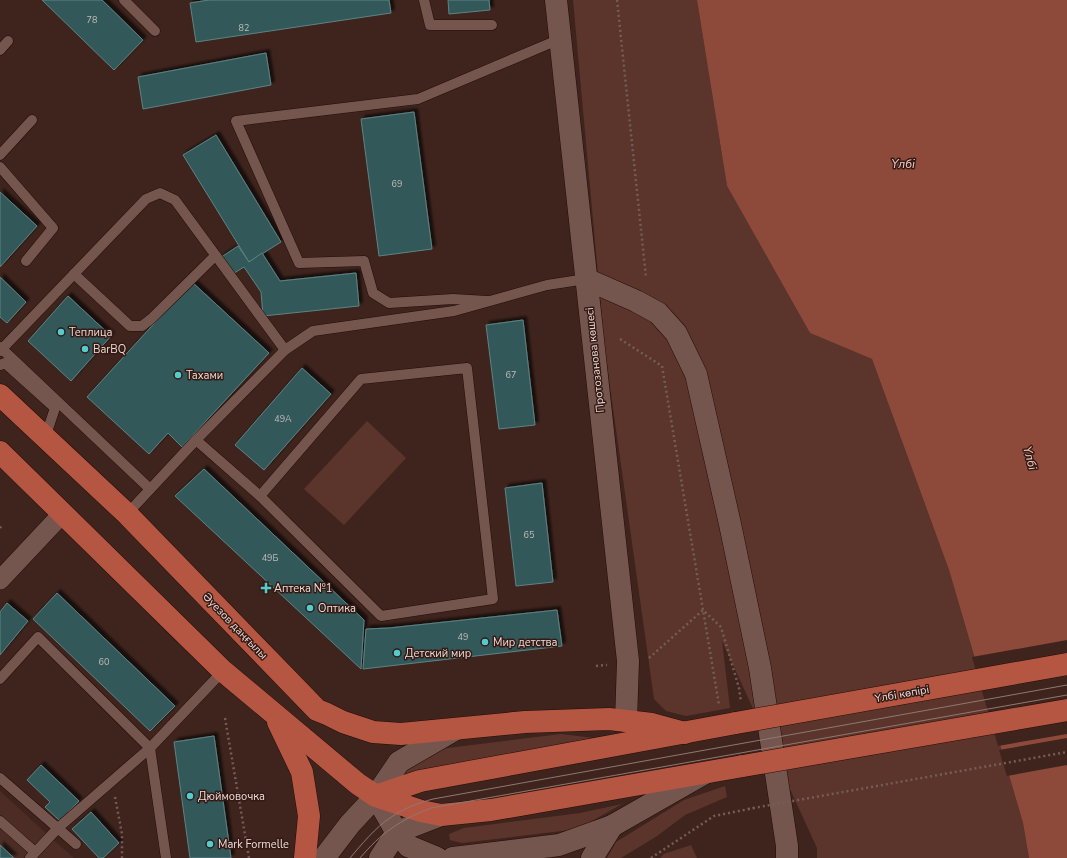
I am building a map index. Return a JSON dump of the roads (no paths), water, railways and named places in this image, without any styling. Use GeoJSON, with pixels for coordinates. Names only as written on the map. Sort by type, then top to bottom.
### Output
{"type":"FeatureCollection","features":[{"type":"Feature","properties":{"kind":"main road","name":"Протозанова көшесі"},"geometry":{"type":"LineString","coordinates":[[556,0],[628,661],[626,721]]}},
{"type":"Feature","properties":{"kind":"main road"},"geometry":{"type":"LineString","coordinates":[[586,279],[636,301],[658,313],[676,334],[696,374],[730,524],[760,668],[786,839],[787,858]]}},
{"type":"Feature","properties":{"kind":"main road","name":"Әуезов даңғылы"},"geometry":{"type":"LineString","coordinates":[[0,395],[126,514],[318,710],[343,722],[373,732],[401,734],[525,722],[609,719],[652,724],[685,733]]}},
{"type":"Feature","properties":{"kind":"main road"},"geometry":{"type":"LineString","coordinates":[[0,452],[223,671],[358,784],[376,796],[421,811],[441,815]]}},
{"type":"Feature","properties":{"kind":"main road","name":"Үлбі көпірі"},"geometry":{"type":"LineString","coordinates":[[376,796],[420,781],[685,733],[728,717],[1067,664]]}},
{"type":"Feature","properties":{"kind":"main road"},"geometry":{"type":"LineString","coordinates":[[380,858],[397,832],[441,815],[491,810],[1067,710]]}},
{"type":"Feature","properties":{"kind":"main road"},"geometry":{"type":"LineString","coordinates":[[275,715],[302,772],[309,816],[305,858]]}},
{"type":"Feature","properties":{"kind":"main road"},"geometry":{"type":"LineString","coordinates":[[324,858],[350,824],[376,796],[399,762],[456,729]]}},
{"type":"Feature","properties":{"kind":"main road"},"geometry":{"type":"LineString","coordinates":[[453,858],[560,844],[612,826],[705,773]]}},
{"type":"Feature","properties":{"kind":"main road"},"geometry":{"type":"LineString","coordinates":[[376,796],[397,832],[408,846],[436,858]]}},
{"type":"Feature","properties":{"kind":"main road"},"geometry":{"type":"LineString","coordinates":[[592,858],[612,826]]}},
{"type":"Feature","properties":{"kind":"street"},"geometry":{"type":"LineString","coordinates":[[0,580],[63,513]]}},
{"type":"Feature","properties":{"kind":"lane"},"geometry":{"type":"LineString","coordinates":[[124,0],[155,31]]}},
{"type":"Feature","properties":{"kind":"lane"},"geometry":{"type":"LineString","coordinates":[[424,0],[430,24],[492,25]]}},
{"type":"Feature","properties":{"kind":"lane"},"geometry":{"type":"LineString","coordinates":[[487,301],[453,299],[389,303],[373,293],[364,261],[298,263],[236,121],[418,99],[560,39]]}},
{"type":"Feature","properties":{"kind":"lane"},"geometry":{"type":"LineString","coordinates":[[0,50],[8,41]]}},
{"type":"Feature","properties":{"kind":"lane"},"geometry":{"type":"LineString","coordinates":[[0,155],[32,120]]}},
{"type":"Feature","properties":{"kind":"lane"},"geometry":{"type":"LineString","coordinates":[[0,167],[53,228],[26,261]]}},
{"type":"Feature","properties":{"kind":"lane"},"geometry":{"type":"LineString","coordinates":[[150,489],[1,349],[146,199],[160,193],[175,200],[285,350]]}},
{"type":"Feature","properties":{"kind":"lane"},"geometry":{"type":"LineString","coordinates":[[74,274],[130,326],[142,326],[216,256]]}},
{"type":"Feature","properties":{"kind":"lane"},"geometry":{"type":"LineString","coordinates":[[126,514],[196,440],[285,350],[313,331],[454,311],[547,284],[586,279]]}},
{"type":"Feature","properties":{"kind":"lane"},"geometry":{"type":"LineString","coordinates":[[0,365],[5,363],[55,408],[45,438]]}},
{"type":"Feature","properties":{"kind":"lane"},"geometry":{"type":"LineString","coordinates":[[196,440],[260,496],[381,616],[493,599],[467,368],[360,379],[260,496]]}},
{"type":"Feature","properties":{"kind":"lane"},"geometry":{"type":"LineString","coordinates":[[0,679],[38,637],[150,748],[166,858]]}},
{"type":"Feature","properties":{"kind":"lane"},"geometry":{"type":"LineString","coordinates":[[0,821],[32,855],[58,828],[150,748],[223,671]]}},
{"type":"Feature","properties":{"kind":"lane"},"geometry":{"type":"LineString","coordinates":[[0,778],[76,844]]}},
{"type":"Feature","properties":{"kind":"water","name":"Үлбі"},"geometry":{"type":"Polygon","coordinates":[[[697,0],[1067,0],[1067,858],[1029,858],[1023,823],[949,570],[872,359],[810,333],[727,186],[697,0]]]}},
{"type":"Feature","properties":{"kind":"tram line"},"geometry":{"type":"LineString","coordinates":[[350,858],[369,836],[385,822],[405,809],[433,799],[1067,685]]}},
{"type":"Feature","properties":{"kind":"tram line"},"geometry":{"type":"LineString","coordinates":[[360,858],[376,841],[392,828],[410,817],[431,808],[1067,695]]}},
{"type":"Feature","properties":{"kind":"place","name":"Теплица"},"geometry":{"type":"Point","coordinates":[61,332]}},
{"type":"Feature","properties":{"kind":"place","name":"BarBQ"},"geometry":{"type":"Point","coordinates":[85,349]}},
{"type":"Feature","properties":{"kind":"place","name":"Тахами"},"geometry":{"type":"Point","coordinates":[178,375]}},
{"type":"Feature","properties":{"kind":"place","name":"Аптека №1"},"geometry":{"type":"Point","coordinates":[266,588]}},
{"type":"Feature","properties":{"kind":"place","name":"Оптика"},"geometry":{"type":"Point","coordinates":[310,608]}},
{"type":"Feature","properties":{"kind":"place","name":"Мир детства"},"geometry":{"type":"Point","coordinates":[485,642]}},
{"type":"Feature","properties":{"kind":"place","name":"Детский мир"},"geometry":{"type":"Point","coordinates":[397,653]}},
{"type":"Feature","properties":{"kind":"place","name":"Дюймовочка"},"geometry":{"type":"Point","coordinates":[190,796]}},
{"type":"Feature","properties":{"kind":"place","name":"Mark Formelle"},"geometry":{"type":"Point","coordinates":[210,844]}}]}
